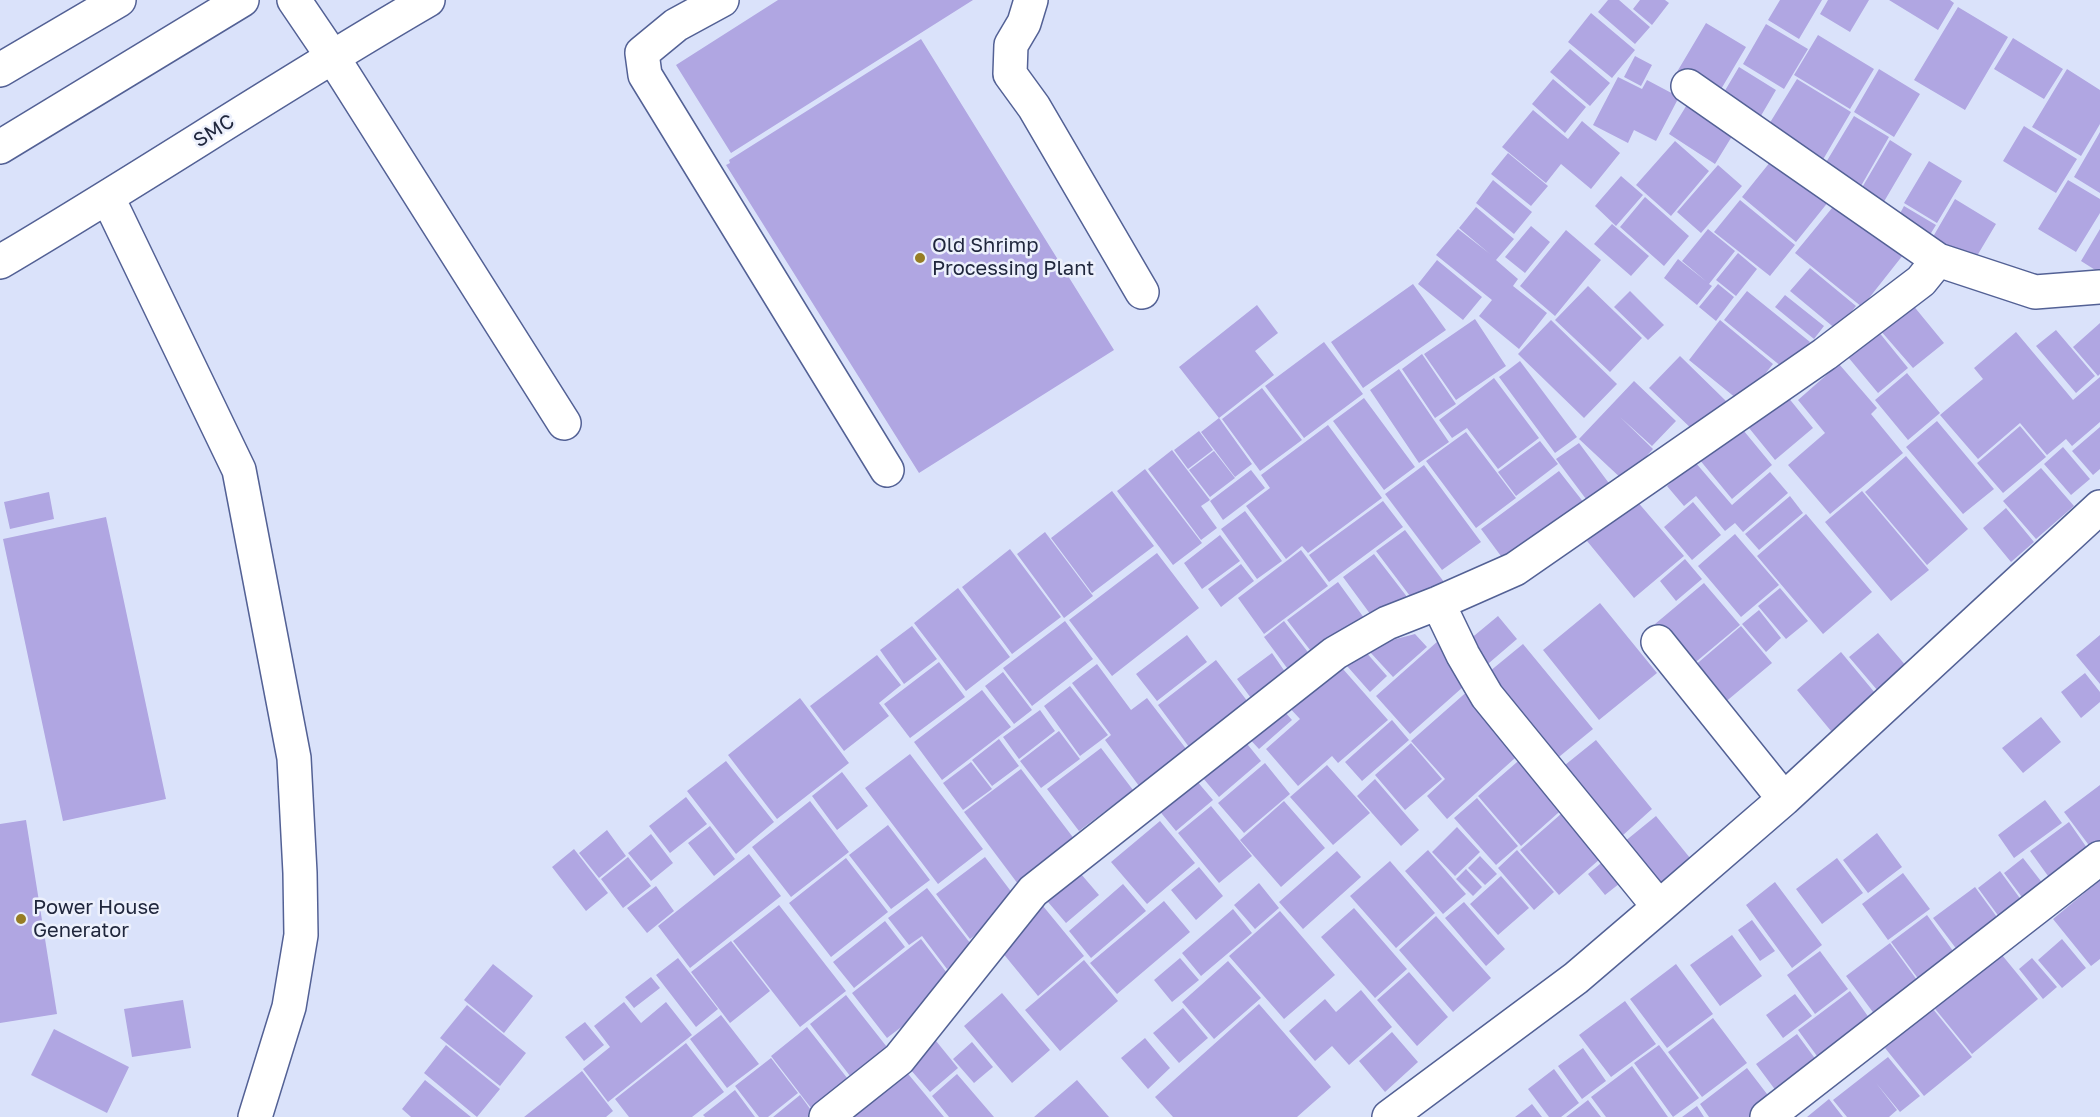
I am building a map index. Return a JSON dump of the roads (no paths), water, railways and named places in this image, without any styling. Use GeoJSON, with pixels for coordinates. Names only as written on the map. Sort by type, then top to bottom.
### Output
{"type":"FeatureCollection","features":[{"type":"Feature","properties":{"kind":"street"},"geometry":{"type":"LineString","coordinates":[[0,70],[119,0]]}},
{"type":"Feature","properties":{"kind":"street"},"geometry":{"type":"LineString","coordinates":[[0,147],[242,0]]}},
{"type":"Feature","properties":{"kind":"street"},"geometry":{"type":"LineString","coordinates":[[294,0],[332,56],[564,423]]}},
{"type":"Feature","properties":{"kind":"street","name":"SMC"},"geometry":{"type":"LineString","coordinates":[[0,262],[108,198],[332,56],[428,0]]}},
{"type":"Feature","properties":{"kind":"street"},"geometry":{"type":"LineString","coordinates":[[722,0],[676,25],[642,53],[645,75],[887,470]]}},
{"type":"Feature","properties":{"kind":"street"},"geometry":{"type":"LineString","coordinates":[[1031,0],[1024,23],[1011,45],[1010,74],[1034,107],[1142,292]]}},
{"type":"Feature","properties":{"kind":"street"},"geometry":{"type":"LineString","coordinates":[[1688,86],[1938,260],[2035,292],[2100,287]]}},
{"type":"Feature","properties":{"kind":"street"},"geometry":{"type":"LineString","coordinates":[[108,198],[239,470],[294,758],[301,935],[289,1007],[255,1117]]}},
{"type":"Feature","properties":{"kind":"street"},"geometry":{"type":"LineString","coordinates":[[826,1117],[899,1059],[1033,891],[1335,653],[1387,623],[1515,569],[1825,354],[1921,281],[1938,260]]}},
{"type":"Feature","properties":{"kind":"street"},"geometry":{"type":"LineString","coordinates":[[1389,1117],[1576,978],[1659,907],[1784,799],[2100,507]]}},
{"type":"Feature","properties":{"kind":"street"},"geometry":{"type":"LineString","coordinates":[[1438,603],[1463,655],[1487,696],[1659,907]]}},
{"type":"Feature","properties":{"kind":"street"},"geometry":{"type":"LineString","coordinates":[[1658,642],[1784,799]]}},
{"type":"Feature","properties":{"kind":"street"},"geometry":{"type":"LineString","coordinates":[[1767,1117],[2100,858]]}},
{"type":"Feature","properties":{"kind":"place","name":"Old Shrimp Processing Plant"},"geometry":{"type":"Point","coordinates":[920,258]}},
{"type":"Feature","properties":{"kind":"place","name":"Power House Generator"},"geometry":{"type":"Point","coordinates":[21,919]}}]}
